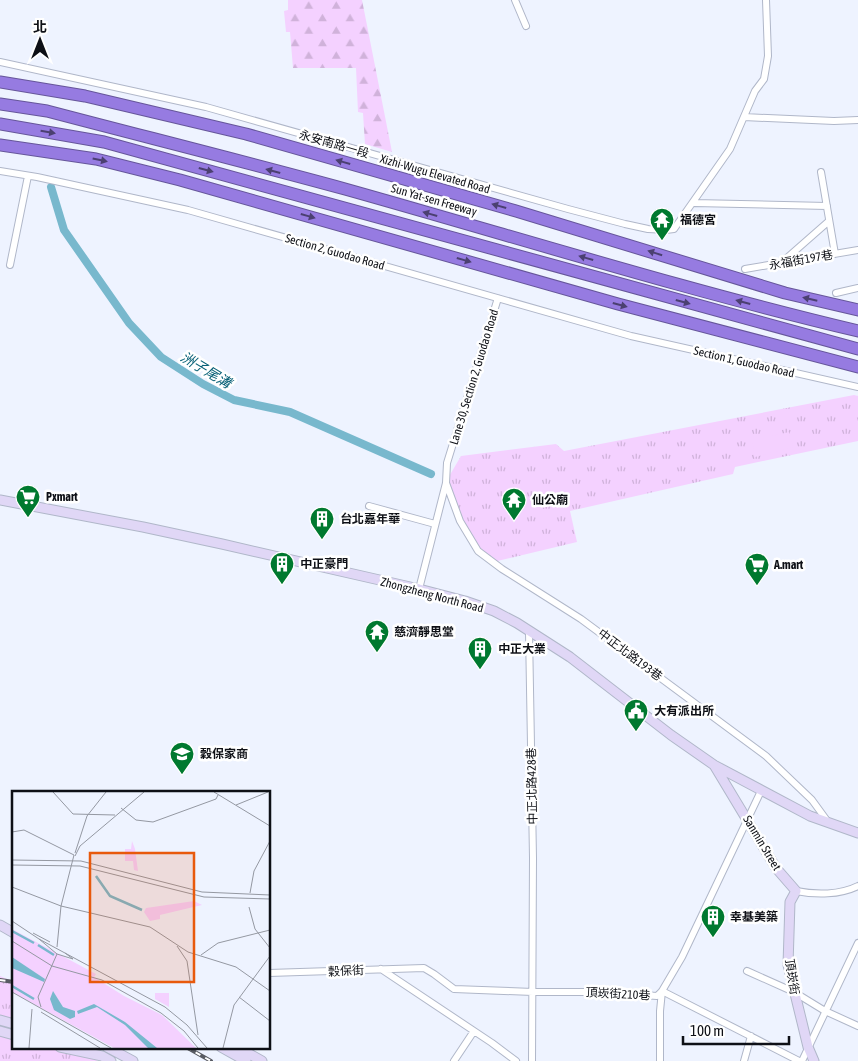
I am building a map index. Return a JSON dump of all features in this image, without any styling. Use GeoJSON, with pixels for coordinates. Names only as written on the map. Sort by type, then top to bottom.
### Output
{"type":"FeatureCollection","features":[{"type":"Feature","properties":{"kind":"highway","name":"Xizhi-Wugu Elevated Road"},"geometry":{"type":"LineString","coordinates":[[0,82],[85,96],[246,134],[516,211],[785,293],[858,310]]}},
{"type":"Feature","properties":{"kind":"highway","name":"Sun Yat-sen Freeway"},"geometry":{"type":"LineString","coordinates":[[0,104],[47,111],[277,171],[773,311],[858,331]]}},
{"type":"Feature","properties":{"kind":"highway"},"geometry":{"type":"LineString","coordinates":[[0,124],[104,142],[858,350]]}},
{"type":"Feature","properties":{"kind":"highway"},"geometry":{"type":"LineString","coordinates":[[0,145],[96,159],[180,180],[618,304],[858,368]]}},
{"type":"Feature","properties":{"kind":"main road","name":"Zhongzheng North Road"},"geometry":{"type":"LineString","coordinates":[[4,501],[196,538],[419,589],[465,601],[494,612],[517,622],[529,632],[570,657],[671,735],[714,765],[810,816],[858,833]]}},
{"type":"Feature","properties":{"kind":"main road","name":"Sanmin Street"},"geometry":{"type":"LineString","coordinates":[[714,765],[776,868],[796,891]]}},
{"type":"Feature","properties":{"kind":"main road","name":"頂崁街"},"geometry":{"type":"LineString","coordinates":[[796,891],[790,902],[788,965],[808,1047],[814,1061]]}},
{"type":"Feature","properties":{"kind":"main road"},"geometry":{"type":"LineString","coordinates":[[0,925],[12,932]]}},
{"type":"Feature","properties":{"kind":"main road"},"geometry":{"type":"LineString","coordinates":[[65,1048],[102,1056],[111,1061]]}},
{"type":"Feature","properties":{"kind":"main road"},"geometry":{"type":"LineString","coordinates":[[109,1048],[133,1061]]}},
{"type":"Feature","properties":{"kind":"main road"},"geometry":{"type":"LineString","coordinates":[[223,1048],[246,1061]]}},
{"type":"Feature","properties":{"kind":"main road"},"geometry":{"type":"LineString","coordinates":[[239,1048],[262,1061]]}},
{"type":"Feature","properties":{"kind":"street"},"geometry":{"type":"LineString","coordinates":[[516,0],[526,26]]}},
{"type":"Feature","properties":{"kind":"street"},"geometry":{"type":"LineString","coordinates":[[694,203],[730,149],[754,91],[764,79],[768,56],[766,0]]}},
{"type":"Feature","properties":{"kind":"street","name":"永安南路一段"},"geometry":{"type":"LineString","coordinates":[[0,62],[206,107],[568,209],[648,229],[674,229],[694,203]]}},
{"type":"Feature","properties":{"kind":"street"},"geometry":{"type":"LineString","coordinates":[[744,117],[834,122],[858,120]]}},
{"type":"Feature","properties":{"kind":"street","name":"Section 2, Guodao Road"},"geometry":{"type":"LineString","coordinates":[[0,171],[37,177],[188,210],[631,336]]}},
{"type":"Feature","properties":{"kind":"street"},"geometry":{"type":"LineString","coordinates":[[821,172],[836,254]]}},
{"type":"Feature","properties":{"kind":"street"},"geometry":{"type":"LineString","coordinates":[[10,265],[28,176]]}},
{"type":"Feature","properties":{"kind":"street"},"geometry":{"type":"LineString","coordinates":[[694,203],[827,206]]}},
{"type":"Feature","properties":{"kind":"street"},"geometry":{"type":"LineString","coordinates":[[779,264],[829,220]]}},
{"type":"Feature","properties":{"kind":"street","name":"永福街197巷"},"geometry":{"type":"LineString","coordinates":[[745,269],[858,250]]}},
{"type":"Feature","properties":{"kind":"street"},"geometry":{"type":"LineString","coordinates":[[836,293],[858,288]]}},
{"type":"Feature","properties":{"kind":"street","name":"Lane 30, Section 2, Guodao Road"},"geometry":{"type":"LineString","coordinates":[[419,589],[446,483],[447,463],[498,298]]}},
{"type":"Feature","properties":{"kind":"street","name":"Section 1, Guodao Road"},"geometry":{"type":"LineString","coordinates":[[631,336],[858,387]]}},
{"type":"Feature","properties":{"kind":"street","name":"中正北路193巷"},"geometry":{"type":"LineString","coordinates":[[446,483],[460,521],[478,551],[502,569],[581,619],[766,756],[812,800],[828,822]]}},
{"type":"Feature","properties":{"kind":"street"},"geometry":{"type":"LineString","coordinates":[[369,506],[435,524]]}},
{"type":"Feature","properties":{"kind":"street","name":"中正北路428巷"},"geometry":{"type":"LineString","coordinates":[[529,632],[533,858],[532,1061]]}},
{"type":"Feature","properties":{"kind":"street"},"geometry":{"type":"LineString","coordinates":[[660,1061],[662,991],[682,957],[761,791]]}},
{"type":"Feature","properties":{"kind":"street"},"geometry":{"type":"LineString","coordinates":[[796,891],[814,894],[852,889],[858,886]]}},
{"type":"Feature","properties":{"kind":"street"},"geometry":{"type":"LineString","coordinates":[[800,1061],[858,943]]}},
{"type":"Feature","properties":{"kind":"street","name":"頂崁街210巷"},"geometry":{"type":"LineString","coordinates":[[424,968],[454,989],[600,992],[657,996],[662,991],[800,1061]]}},
{"type":"Feature","properties":{"kind":"street","name":"穀保街"},"geometry":{"type":"LineString","coordinates":[[270,973],[424,968]]}},
{"type":"Feature","properties":{"kind":"street"},"geometry":{"type":"LineString","coordinates":[[381,969],[516,1061]]}},
{"type":"Feature","properties":{"kind":"street"},"geometry":{"type":"LineString","coordinates":[[747,971],[794,992],[825,1011],[858,1026]]}},
{"type":"Feature","properties":{"kind":"street"},"geometry":{"type":"LineString","coordinates":[[454,1061],[474,1031]]}},
{"type":"Feature","properties":{"kind":"street"},"geometry":{"type":"LineString","coordinates":[[744,1061],[750,1036]]}},
{"type":"Feature","properties":{"kind":"green space"},"geometry":{"type":"Polygon","coordinates":[[[288,0],[362,0],[392,152],[365,144],[363,113],[358,112],[356,68],[293,68],[290,32],[286,32],[284,11],[288,10],[288,0]]]}},
{"type":"Feature","properties":{"kind":"green space"},"geometry":{"type":"Polygon","coordinates":[[[854,395],[858,396],[858,441],[735,467],[733,474],[570,511],[577,542],[493,562],[464,532],[444,485],[461,456],[556,444],[564,451],[854,395]]]}},
{"type":"Feature","properties":{"kind":"green space"},"geometry":{"type":"Polygon","coordinates":[[[789,432],[793,447],[755,457],[752,441],[789,432]]]}},
{"type":"Feature","properties":{"kind":"green space"},"geometry":{"type":"Polygon","coordinates":[[[0,976],[12,981],[12,1048],[78,1048],[98,1061],[0,1061],[0,976]]]}},
{"type":"Feature","properties":{"kind":"waterway","name":"洲子尾溝"},"geometry":{"type":"LineString","coordinates":[[51,187],[64,230],[129,323],[161,357],[203,384],[234,400],[290,412],[431,474]]}},
{"type":"Feature","properties":{"kind":"railway"},"geometry":{"type":"LineString","coordinates":[[0,980],[12,982]]}},
{"type":"Feature","properties":{"kind":"railway"},"geometry":{"type":"LineString","coordinates":[[188,1048],[211,1061]]}},
{"type":"Feature","properties":{"kind":"place","name":"福德宮"},"geometry":{"type":"Point","coordinates":[662,241]}},
{"type":"Feature","properties":{"kind":"place","name":"Pxmart"},"geometry":{"type":"Point","coordinates":[28,518]}},
{"type":"Feature","properties":{"kind":"place","name":"仙公廟"},"geometry":{"type":"Point","coordinates":[514,521]}},
{"type":"Feature","properties":{"kind":"place","name":"台北嘉年華"},"geometry":{"type":"Point","coordinates":[322,540]}},
{"type":"Feature","properties":{"kind":"place","name":"中正豪門"},"geometry":{"type":"Point","coordinates":[282,585]}},
{"type":"Feature","properties":{"kind":"place","name":"A.mart"},"geometry":{"type":"Point","coordinates":[757,586]}},
{"type":"Feature","properties":{"kind":"place","name":"慈濟靜思堂"},"geometry":{"type":"Point","coordinates":[377,653]}},
{"type":"Feature","properties":{"kind":"place","name":"中正大業"},"geometry":{"type":"Point","coordinates":[480,670]}},
{"type":"Feature","properties":{"kind":"place","name":"大有派出所"},"geometry":{"type":"Point","coordinates":[636,732]}},
{"type":"Feature","properties":{"kind":"place","name":"穀保家商"},"geometry":{"type":"Point","coordinates":[182,775]}},
{"type":"Feature","properties":{"kind":"place","name":"幸基美築"},"geometry":{"type":"Point","coordinates":[713,938]}}]}
